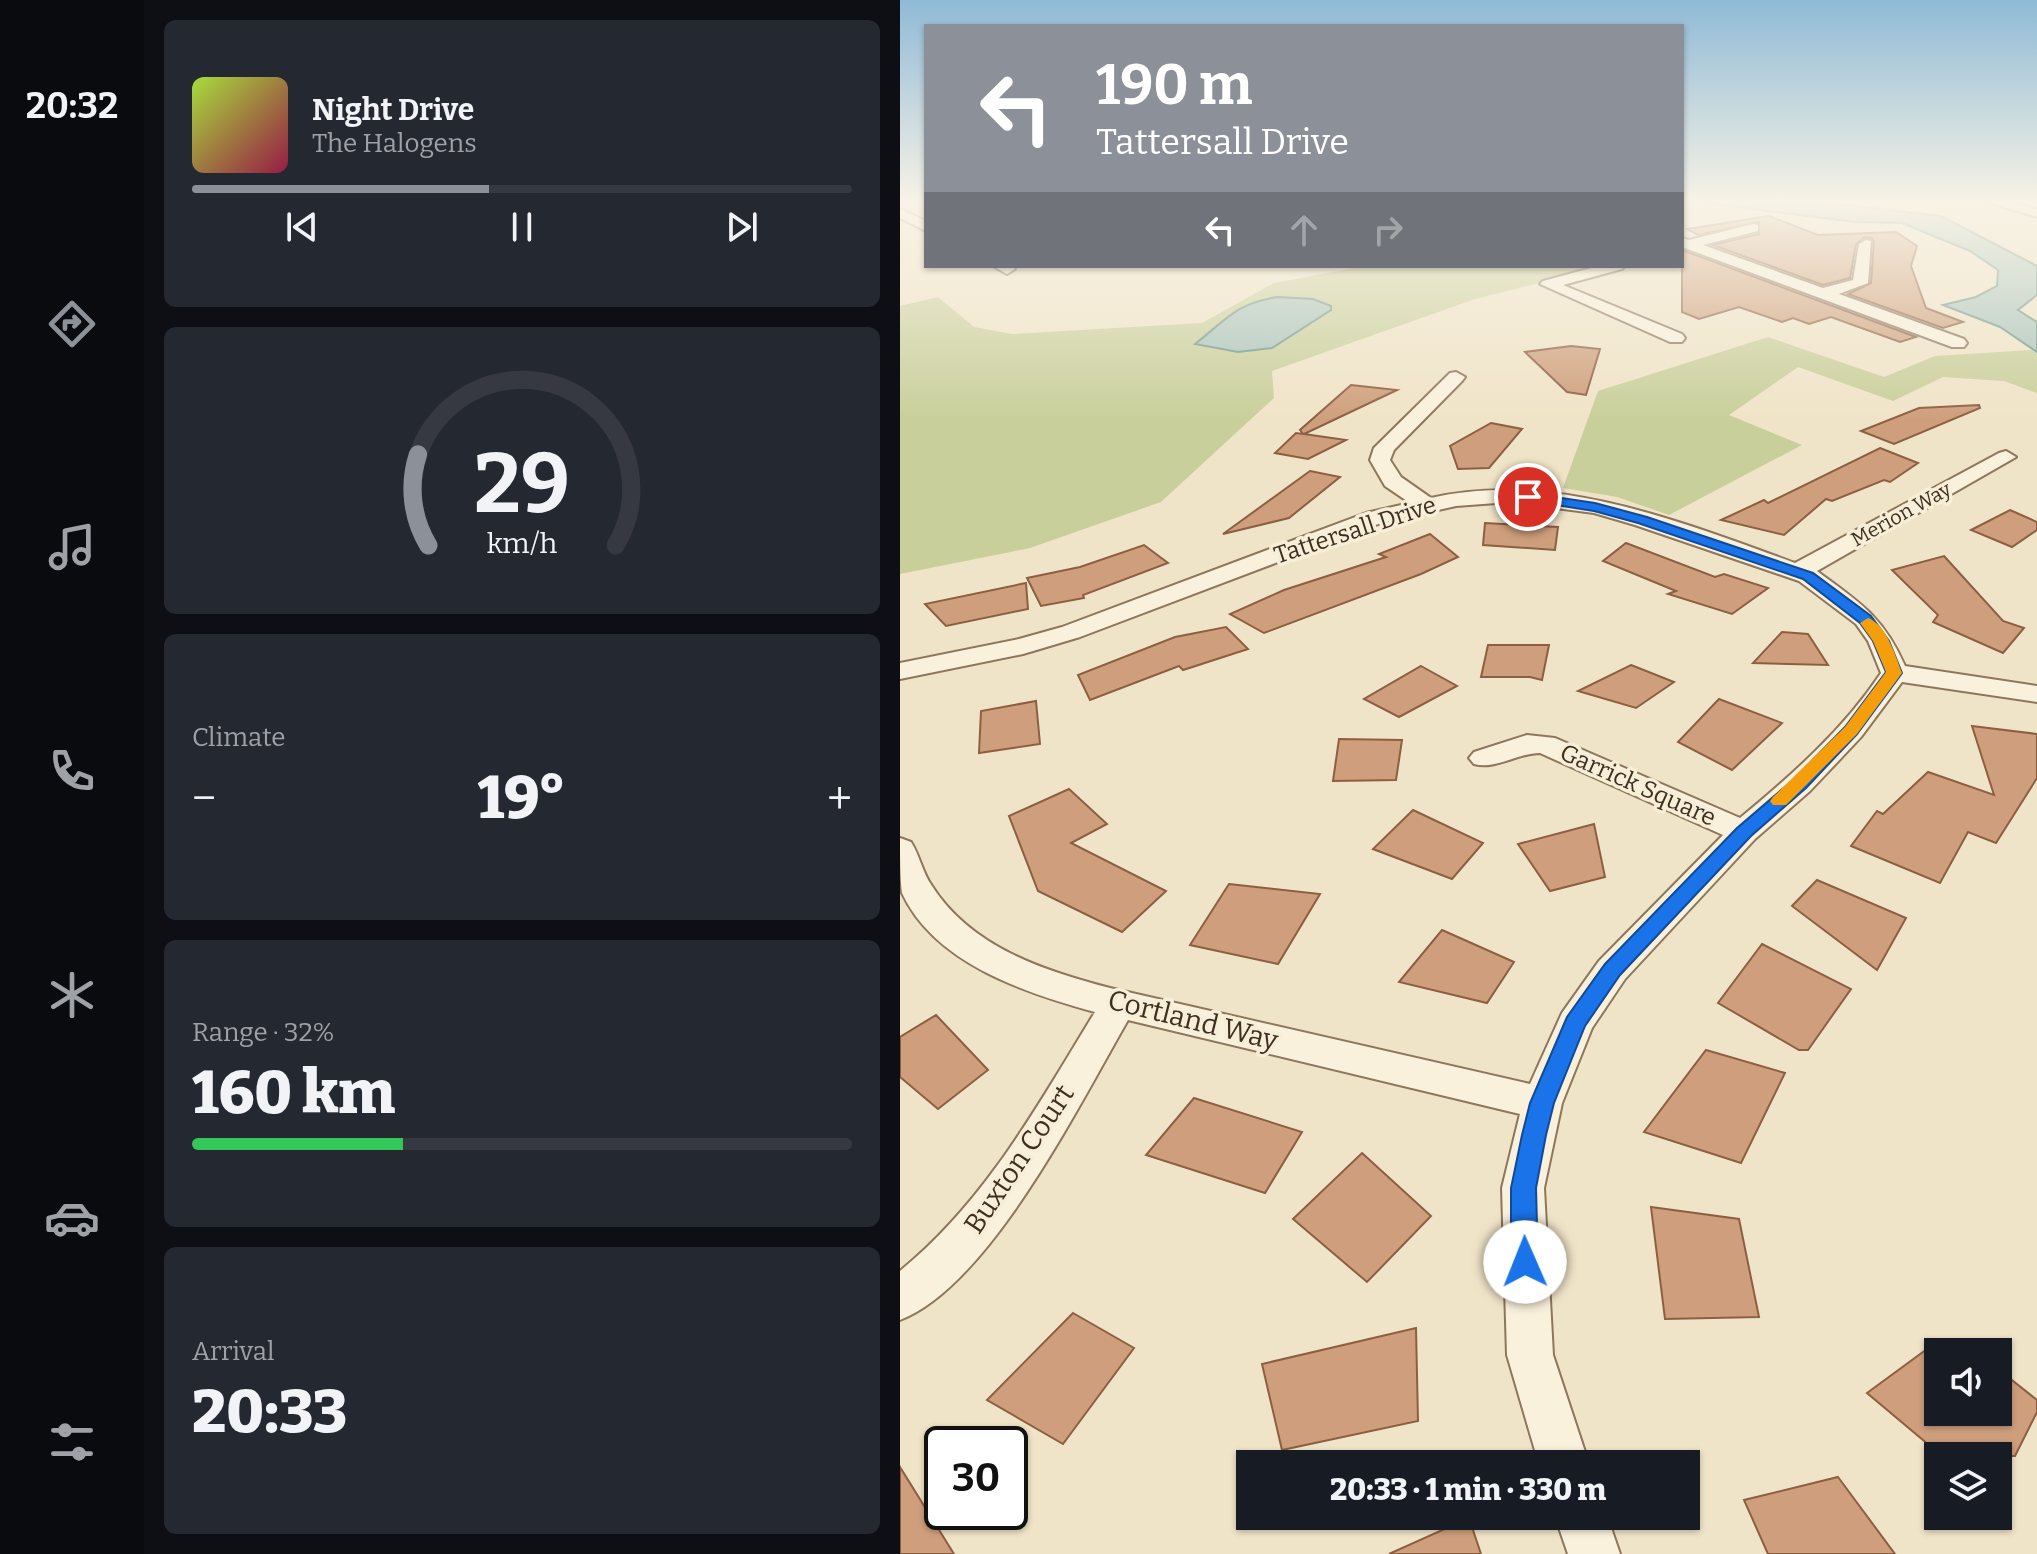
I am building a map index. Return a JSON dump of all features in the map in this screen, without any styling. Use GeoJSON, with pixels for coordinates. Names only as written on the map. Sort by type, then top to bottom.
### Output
{"type":"FeatureCollection","features":[{"type":"Feature","properties":{"kind":"street"},"geometry":{"type":"LineString","coordinates":[[1584,275],[1548,284],[1676,338]]}},
{"type":"Feature","properties":{"kind":"street"},"geometry":{"type":"LineString","coordinates":[[1771,275],[1958,343]]}},
{"type":"Feature","properties":{"kind":"street"},"geometry":{"type":"LineString","coordinates":[[1824,293],[1860,283],[1861,275]]}},
{"type":"Feature","properties":{"kind":"street"},"geometry":{"type":"LineString","coordinates":[[1425,504],[1393,481],[1380,460],[1384,448],[1456,377]]}},
{"type":"Feature","properties":{"kind":"street","name":"Merion Way"},"geometry":{"type":"LineString","coordinates":[[1797,572],[2006,457]]}},
{"type":"Feature","properties":{"kind":"street","name":"Tattersall Drive"},"geometry":{"type":"LineString","coordinates":[[900,671],[1023,646],[1071,632],[1346,528],[1425,504],[1510,495],[1547,499],[1643,520],[1797,572],[1832,591],[1865,619],[1881,641],[1894,673]]}},
{"type":"Feature","properties":{"kind":"street"},"geometry":{"type":"LineString","coordinates":[[1560,1450],[1530,1355],[1523,1188],[1542,1103],[1575,1023],[1612,970],[1744,832],[1799,784],[1851,731],[1894,673],[2037,694]]}},
{"type":"Feature","properties":{"kind":"street","name":"Garrick Square"},"geometry":{"type":"LineString","coordinates":[[1484,758],[1527,744],[1545,744],[1744,832]]}},
{"type":"Feature","properties":{"kind":"street","name":"Cortland Way"},"geometry":{"type":"LineString","coordinates":[[900,854],[931,911],[978,950],[1011,970],[1119,1003],[1542,1103]]}},
{"type":"Feature","properties":{"kind":"street","name":"Buxton Court"},"geometry":{"type":"LineString","coordinates":[[900,1299],[972,1232],[1012,1176],[1119,1003]]}},
{"type":"Feature","properties":{"kind":"street"},"geometry":{"type":"LineString","coordinates":[[1586,1530],[1594,1554]]}},
{"type":"Feature","properties":{"kind":"green space"},"geometry":{"type":"Polygon","coordinates":[[[1319,275],[1574,275],[1475,299],[1272,371],[1274,398],[1161,502],[1030,548],[900,574],[900,306],[938,297],[974,327],[1012,334],[1202,323],[1274,283],[1319,275]]]}},
{"type":"Feature","properties":{"kind":"green space"},"geometry":{"type":"Polygon","coordinates":[[[1768,337],[1884,377],[1935,356],[2030,350],[2037,352],[2037,393],[2004,381],[1943,377],[1893,401],[1798,367],[1729,415],[1802,445],[1669,515],[1617,497],[1563,488],[1598,391],[1768,337]]]}},
{"type":"Feature","properties":{"kind":"water"},"geometry":{"type":"Polygon","coordinates":[[[1998,275],[2037,275],[2037,295],[2018,310],[2037,322],[2037,352],[2000,327],[1943,305],[1976,297],[1997,286],[1998,275]]]}},
{"type":"Feature","properties":{"kind":"water"},"geometry":{"type":"Polygon","coordinates":[[[1278,297],[1313,299],[1331,306],[1331,310],[1272,348],[1238,352],[1195,344],[1241,308],[1278,297]]]}},
{"type":"Feature","properties":{"kind":"building"},"geometry":{"type":"Polygon","coordinates":[[[1682,275],[1748,275],[1916,337],[1900,342],[1831,317],[1809,324],[1793,318],[1782,322],[1739,307],[1699,319],[1682,312],[1682,275]]]}},
{"type":"Feature","properties":{"kind":"building"},"geometry":{"type":"Polygon","coordinates":[[[1794,275],[1851,275],[1850,278],[1823,285],[1794,275]]]}},
{"type":"Feature","properties":{"kind":"building"},"geometry":{"type":"Polygon","coordinates":[[[1872,275],[1914,275],[1926,308],[1963,322],[1943,328],[1848,294],[1871,283],[1872,275]]]}},
{"type":"Feature","properties":{"kind":"building"},"geometry":{"type":"Polygon","coordinates":[[[1571,346],[1600,349],[1586,395],[1567,392],[1525,352],[1571,346]]]}},
{"type":"Feature","properties":{"kind":"building"},"geometry":{"type":"Polygon","coordinates":[[[1351,385],[1397,390],[1304,434],[1346,440],[1308,459],[1275,453],[1296,433],[1303,434],[1300,430],[1351,385]]]}},
{"type":"Feature","properties":{"kind":"building"},"geometry":{"type":"Polygon","coordinates":[[[1979,405],[1980,408],[1894,444],[1861,431],[1919,408],[1979,405]]]}},
{"type":"Feature","properties":{"kind":"building"},"geometry":{"type":"Polygon","coordinates":[[[1491,423],[1522,429],[1489,468],[1458,469],[1450,446],[1491,423]]]}},
{"type":"Feature","properties":{"kind":"building"},"geometry":{"type":"Polygon","coordinates":[[[1880,448],[1918,463],[1890,482],[1884,480],[1832,501],[1826,499],[1784,535],[1721,520],[1764,500],[1768,503],[1880,448]]]}},
{"type":"Feature","properties":{"kind":"building"},"geometry":{"type":"Polygon","coordinates":[[[1310,471],[1340,477],[1289,518],[1223,534],[1310,471]]]}},
{"type":"Feature","properties":{"kind":"building"},"geometry":{"type":"Polygon","coordinates":[[[2010,510],[2037,522],[2037,530],[2012,547],[1971,530],[2010,510]]]}},
{"type":"Feature","properties":{"kind":"building"},"geometry":{"type":"Polygon","coordinates":[[[1485,523],[1558,527],[1555,550],[1483,545],[1485,523]]]}},
{"type":"Feature","properties":{"kind":"building"},"geometry":{"type":"Polygon","coordinates":[[[1430,534],[1458,557],[1264,633],[1230,614],[1284,590],[1386,557],[1379,554],[1430,534]]]}},
{"type":"Feature","properties":{"kind":"building"},"geometry":{"type":"Polygon","coordinates":[[[1626,543],[1715,577],[1724,574],[1768,588],[1732,614],[1668,594],[1676,591],[1603,561],[1626,543]]]}},
{"type":"Feature","properties":{"kind":"building"},"geometry":{"type":"Polygon","coordinates":[[[1144,545],[1168,563],[1083,595],[1084,598],[1041,606],[1027,578],[1080,567],[1144,545]]]}},
{"type":"Feature","properties":{"kind":"building"},"geometry":{"type":"Polygon","coordinates":[[[1944,556],[2003,621],[2024,628],[2003,653],[1933,622],[1938,615],[1892,570],[1944,556]]]}},
{"type":"Feature","properties":{"kind":"building"},"geometry":{"type":"Polygon","coordinates":[[[1026,583],[1028,609],[946,626],[925,604],[1026,583]]]}},
{"type":"Feature","properties":{"kind":"building"},"geometry":{"type":"Polygon","coordinates":[[[1226,627],[1248,649],[1183,670],[1179,666],[1090,700],[1078,675],[1175,637],[1226,627]]]}},
{"type":"Feature","properties":{"kind":"building"},"geometry":{"type":"Polygon","coordinates":[[[1782,632],[1808,634],[1828,665],[1753,663],[1782,632]]]}},
{"type":"Feature","properties":{"kind":"building"},"geometry":{"type":"Polygon","coordinates":[[[1488,645],[1549,645],[1542,680],[1530,677],[1481,677],[1488,645]]]}},
{"type":"Feature","properties":{"kind":"building"},"geometry":{"type":"Polygon","coordinates":[[[1631,665],[1674,682],[1636,708],[1578,691],[1631,665]]]}},
{"type":"Feature","properties":{"kind":"building"},"geometry":{"type":"Polygon","coordinates":[[[1421,666],[1457,686],[1399,717],[1364,699],[1421,666]]]}},
{"type":"Feature","properties":{"kind":"building"},"geometry":{"type":"Polygon","coordinates":[[[1719,699],[1782,723],[1732,770],[1678,742],[1719,699]]]}},
{"type":"Feature","properties":{"kind":"building"},"geometry":{"type":"Polygon","coordinates":[[[1036,701],[1040,744],[979,753],[981,711],[1036,701]]]}},
{"type":"Feature","properties":{"kind":"building"},"geometry":{"type":"Polygon","coordinates":[[[1972,726],[2037,734],[2037,778],[1996,843],[1968,832],[1940,883],[1851,846],[1877,811],[1883,814],[1928,772],[1994,795],[1972,726]]]}},
{"type":"Feature","properties":{"kind":"building"},"geometry":{"type":"Polygon","coordinates":[[[1339,739],[1402,740],[1396,780],[1333,781],[1339,739]]]}},
{"type":"Feature","properties":{"kind":"building"},"geometry":{"type":"Polygon","coordinates":[[[1069,789],[1107,824],[1071,843],[1166,891],[1122,932],[1038,891],[1009,816],[1069,789]]]}},
{"type":"Feature","properties":{"kind":"building"},"geometry":{"type":"Polygon","coordinates":[[[1413,810],[1483,843],[1452,879],[1373,849],[1413,810]]]}},
{"type":"Feature","properties":{"kind":"building"},"geometry":{"type":"Polygon","coordinates":[[[1594,824],[1605,877],[1550,891],[1518,844],[1594,824]]]}},
{"type":"Feature","properties":{"kind":"building"},"geometry":{"type":"Polygon","coordinates":[[[1817,880],[1906,918],[1877,970],[1792,906],[1817,880]]]}},
{"type":"Feature","properties":{"kind":"building"},"geometry":{"type":"Polygon","coordinates":[[[1229,884],[1320,894],[1278,964],[1190,945],[1229,884]]]}},
{"type":"Feature","properties":{"kind":"building"},"geometry":{"type":"Polygon","coordinates":[[[1442,930],[1514,962],[1487,1003],[1399,982],[1442,930]]]}},
{"type":"Feature","properties":{"kind":"building"},"geometry":{"type":"Polygon","coordinates":[[[1762,944],[1851,989],[1808,1050],[1799,1050],[1718,1003],[1762,944]]]}},
{"type":"Feature","properties":{"kind":"building"},"geometry":{"type":"Polygon","coordinates":[[[936,1015],[988,1070],[938,1109],[900,1077],[900,1037],[936,1015]]]}},
{"type":"Feature","properties":{"kind":"building"},"geometry":{"type":"Polygon","coordinates":[[[1706,1050],[1785,1073],[1741,1163],[1644,1132],[1706,1050]]]}},
{"type":"Feature","properties":{"kind":"building"},"geometry":{"type":"Polygon","coordinates":[[[1194,1098],[1302,1132],[1265,1193],[1146,1155],[1194,1098]]]}},
{"type":"Feature","properties":{"kind":"building"},"geometry":{"type":"Polygon","coordinates":[[[1362,1153],[1431,1216],[1367,1282],[1293,1219],[1362,1153]]]}},
{"type":"Feature","properties":{"kind":"building"},"geometry":{"type":"Polygon","coordinates":[[[1651,1207],[1739,1219],[1759,1317],[1665,1319],[1651,1207]]]}},
{"type":"Feature","properties":{"kind":"building"},"geometry":{"type":"Polygon","coordinates":[[[1073,1313],[1134,1348],[1063,1444],[987,1400],[1073,1313]]]}},
{"type":"Feature","properties":{"kind":"building"},"geometry":{"type":"Polygon","coordinates":[[[1416,1328],[1418,1421],[1282,1450],[1262,1364],[1416,1328]]]}},
{"type":"Feature","properties":{"kind":"building"},"geometry":{"type":"Polygon","coordinates":[[[1924,1351],[1924,1426],[2012,1426],[2012,1380],[2037,1400],[2037,1412],[2015,1456],[2012,1456],[2012,1442],[1925,1442],[1867,1393],[1924,1351]]]}},
{"type":"Feature","properties":{"kind":"building"},"geometry":{"type":"Polygon","coordinates":[[[900,1467],[924,1506],[924,1530],[939,1530],[954,1554],[900,1554],[900,1467]]]}},
{"type":"Feature","properties":{"kind":"building"},"geometry":{"type":"Polygon","coordinates":[[[1838,1477],[1895,1554],[1768,1554],[1744,1500],[1838,1477]]]}},
{"type":"Feature","properties":{"kind":"building"},"geometry":{"type":"Polygon","coordinates":[[[1442,1530],[1473,1530],[1481,1554],[1389,1554],[1442,1530]]]}},
{"type":"Feature","properties":{"kind":"slow traffic"},"geometry":{"type":"LineString","coordinates":[[1779,801],[1851,731],[1894,673],[1881,641],[1868,623]]}},
{"type":"Feature","properties":{"kind":"route"},"geometry":{"type":"LineString","coordinates":[[1525,1262],[1523,1188],[1534,1135],[1542,1103],[1575,1023],[1612,970],[1744,832],[1799,784],[1851,731],[1894,673],[1881,641],[1865,619],[1844,600],[1808,576],[1643,520],[1595,507],[1528,497]]}}]}
